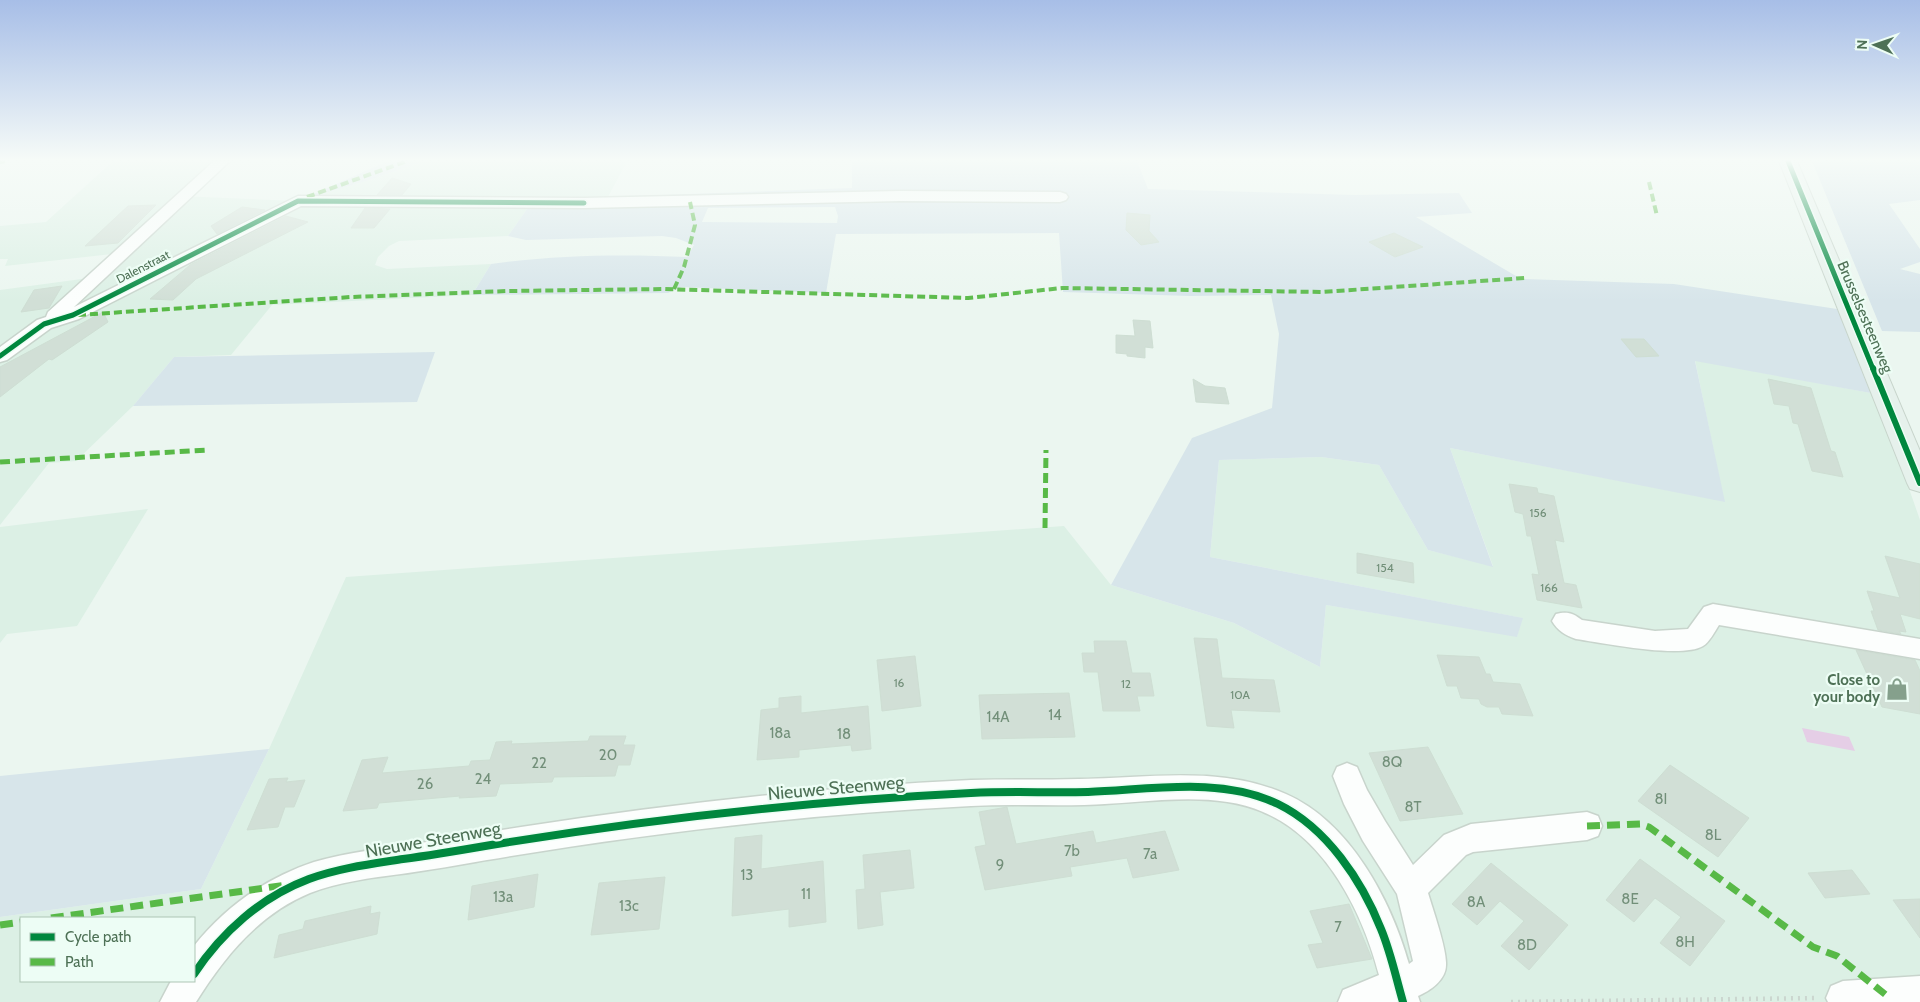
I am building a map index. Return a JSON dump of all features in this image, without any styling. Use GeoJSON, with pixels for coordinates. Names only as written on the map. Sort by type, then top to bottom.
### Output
{"type":"FeatureCollection","features":[{"type":"Feature","properties":{"kind":"main road","name":"Brusselsesteenweg"},"geometry":{"type":"LineString","coordinates":[[1807,208],[1920,483]]}},
{"type":"Feature","properties":{"kind":"street"},"geometry":{"type":"LineString","coordinates":[[44,324],[172,208]]}},
{"type":"Feature","properties":{"kind":"street","name":"Dalenstraat"},"geometry":{"type":"LineString","coordinates":[[0,356],[44,324],[69,318],[285,208]]}},
{"type":"Feature","properties":{"kind":"street"},"geometry":{"type":"LineString","coordinates":[[1565,621],[1576,629],[1655,641],[1695,640],[1713,614],[1920,649]]}},
{"type":"Feature","properties":{"kind":"street"},"geometry":{"type":"LineString","coordinates":[[1347,776],[1354,795],[1374,831],[1411,888],[1425,938],[1430,966],[1422,977],[1401,995],[1381,992],[1355,1002]]}},
{"type":"Feature","properties":{"kind":"street","name":"Nieuwe Steenweg"},"geometry":{"type":"LineString","coordinates":[[195,973],[222,938],[256,908],[296,884],[336,872],[631,823],[812,804],[959,794],[1205,788],[1252,793],[1280,805],[1305,821],[1332,848],[1360,888],[1376,916],[1388,947],[1401,995]]}},
{"type":"Feature","properties":{"kind":"street"},"geometry":{"type":"LineString","coordinates":[[1411,888],[1456,846],[1471,838],[1587,826]]}},
{"type":"Feature","properties":{"kind":"street"},"geometry":{"type":"LineString","coordinates":[[177,1002],[189,982]]}},
{"type":"Feature","properties":{"kind":"street"},"geometry":{"type":"LineString","coordinates":[[1843,998],[1920,993]]}},
{"type":"Feature","properties":{"kind":"path"},"geometry":{"type":"LineString","coordinates":[[1511,1002],[1843,998]]}},
{"type":"Feature","properties":{"kind":"shaded area"},"geometry":{"type":"Polygon","coordinates":[[[62,208],[528,208],[508,236],[399,241],[389,246],[378,257],[375,265],[387,269],[491,264],[472,295],[272,305],[231,355],[174,357],[133,406],[76,461],[49,463],[0,525],[0,290],[89,278],[112,254],[5,266],[8,259],[0,259],[0,226],[46,222],[62,208]]]}},
{"type":"Feature","properties":{"kind":"shaded area"},"geometry":{"type":"Polygon","coordinates":[[[528,208],[738,208],[708,208],[702,222],[837,223],[838,216],[835,208],[1469,208],[1472,213],[1416,217],[1521,279],[1674,284],[1837,309],[1876,394],[1695,361],[1725,502],[1450,448],[1493,567],[1428,550],[1379,465],[1321,457],[1219,460],[1210,557],[1523,618],[1517,637],[1326,605],[1320,667],[1234,623],[1111,585],[1192,438],[1272,408],[1279,334],[1271,295],[1190,296],[1063,292],[1059,233],[836,234],[826,293],[682,287],[668,293],[472,295],[491,264],[589,256],[687,257],[694,245],[676,238],[662,236],[526,240],[508,236],[528,208]]]}},
{"type":"Feature","properties":{"kind":"shaded area"},"geometry":{"type":"Polygon","coordinates":[[[1831,208],[1892,208],[1920,249],[1920,262],[1900,269],[1920,274],[1920,332],[1882,331],[1831,208]]]}},
{"type":"Feature","properties":{"kind":"shaded area"},"geometry":{"type":"Polygon","coordinates":[[[435,352],[417,402],[133,406],[174,357],[435,352]]]}},
{"type":"Feature","properties":{"kind":"shaded area"},"geometry":{"type":"Polygon","coordinates":[[[1695,360],[1876,394],[1920,520],[1920,1002],[0,1002],[0,917],[201,889],[269,749],[346,577],[1064,526],[1111,585],[1234,623],[1320,667],[1326,605],[1517,636],[1522,618],[1210,557],[1219,460],[1321,457],[1379,465],[1428,550],[1493,566],[1450,448],[1724,501],[1695,360]]]}},
{"type":"Feature","properties":{"kind":"shaded area"},"geometry":{"type":"Polygon","coordinates":[[[148,509],[77,626],[7,634],[0,643],[0,527],[148,509]]]}},
{"type":"Feature","properties":{"kind":"shaded area"},"geometry":{"type":"Polygon","coordinates":[[[1802,728],[1849,737],[1855,751],[1807,742],[1802,728]]]}},
{"type":"Feature","properties":{"kind":"shaded area"},"geometry":{"type":"Polygon","coordinates":[[[269,749],[201,889],[0,917],[0,776],[269,749]]]}},
{"type":"Feature","properties":{"kind":"building"},"geometry":{"type":"Polygon","coordinates":[[[126,208],[153,208],[118,243],[85,246],[126,208]]]}},
{"type":"Feature","properties":{"kind":"building"},"geometry":{"type":"Polygon","coordinates":[[[241,208],[265,210],[217,234],[211,226],[241,208]]]}},
{"type":"Feature","properties":{"kind":"building"},"geometry":{"type":"Polygon","coordinates":[[[365,208],[390,209],[374,228],[351,228],[365,208]]]}},
{"type":"Feature","properties":{"kind":"building"},"geometry":{"type":"Polygon","coordinates":[[[1127,213],[1150,215],[1149,231],[1159,242],[1141,245],[1126,230],[1127,213]]]}},
{"type":"Feature","properties":{"kind":"building"},"geometry":{"type":"Polygon","coordinates":[[[286,216],[308,222],[196,279],[173,300],[150,299],[190,265],[286,216]]]}},
{"type":"Feature","properties":{"kind":"building"},"geometry":{"type":"Polygon","coordinates":[[[1394,233],[1423,247],[1395,257],[1369,242],[1394,233]]]}},
{"type":"Feature","properties":{"kind":"building"},"geometry":{"type":"Polygon","coordinates":[[[62,286],[49,308],[21,312],[34,290],[62,286]]]}},
{"type":"Feature","properties":{"kind":"building"},"geometry":{"type":"Polygon","coordinates":[[[103,312],[108,322],[52,360],[49,359],[0,397],[0,367],[103,312]]]}},
{"type":"Feature","properties":{"kind":"building"},"geometry":{"type":"Polygon","coordinates":[[[1133,320],[1150,321],[1153,348],[1145,347],[1145,358],[1116,353],[1116,335],[1135,336],[1133,320]]]}},
{"type":"Feature","properties":{"kind":"building"},"geometry":{"type":"Polygon","coordinates":[[[1621,339],[1644,339],[1659,356],[1636,357],[1621,339]]]}},
{"type":"Feature","properties":{"kind":"building"},"geometry":{"type":"Polygon","coordinates":[[[1193,379],[1205,386],[1225,388],[1229,404],[1196,402],[1193,379]]]}},
{"type":"Feature","properties":{"kind":"building"},"geometry":{"type":"Polygon","coordinates":[[[1768,379],[1811,388],[1831,451],[1835,452],[1843,477],[1812,471],[1798,424],[1793,423],[1789,406],[1774,404],[1768,379]]]}},
{"type":"Feature","properties":{"kind":"building"},"geometry":{"type":"Polygon","coordinates":[[[1509,484],[1537,488],[1538,493],[1554,496],[1564,542],[1555,540],[1564,583],[1576,585],[1582,608],[1537,600],[1532,574],[1539,575],[1531,536],[1527,536],[1523,514],[1515,512],[1509,484]]]}},
{"type":"Feature","properties":{"kind":"building"},"geometry":{"type":"Polygon","coordinates":[[[1357,553],[1413,563],[1414,583],[1357,573],[1357,553]]]}},
{"type":"Feature","properties":{"kind":"building"},"geometry":{"type":"Polygon","coordinates":[[[1885,556],[1920,564],[1920,619],[1900,614],[1906,632],[1899,631],[1901,634],[1878,630],[1871,611],[1874,611],[1867,591],[1900,598],[1885,556]]]}},
{"type":"Feature","properties":{"kind":"building"},"geometry":{"type":"Polygon","coordinates":[[[1194,638],[1217,639],[1222,678],[1274,680],[1280,712],[1231,710],[1234,728],[1207,726],[1194,638]]]}},
{"type":"Feature","properties":{"kind":"building"},"geometry":{"type":"Polygon","coordinates":[[[1094,641],[1126,641],[1132,673],[1150,673],[1154,696],[1137,696],[1140,711],[1103,711],[1098,672],[1084,672],[1082,653],[1095,653],[1094,641]]]}},
{"type":"Feature","properties":{"kind":"building","name":"Close to your body"},"geometry":{"type":"Polygon","coordinates":[[[1856,650],[1915,660],[1920,671],[1920,714],[1882,707],[1856,650]]]}},
{"type":"Feature","properties":{"kind":"building"},"geometry":{"type":"Polygon","coordinates":[[[1437,655],[1479,657],[1486,674],[1490,674],[1493,682],[1520,684],[1533,716],[1502,714],[1499,707],[1487,707],[1481,704],[1479,699],[1461,698],[1457,686],[1447,686],[1437,655]]]}},
{"type":"Feature","properties":{"kind":"building"},"geometry":{"type":"Polygon","coordinates":[[[915,656],[921,706],[882,711],[877,660],[915,656]]]}},
{"type":"Feature","properties":{"kind":"building"},"geometry":{"type":"Polygon","coordinates":[[[1069,693],[1075,737],[982,739],[979,695],[1069,693]]]}},
{"type":"Feature","properties":{"kind":"building"},"geometry":{"type":"Polygon","coordinates":[[[801,696],[801,713],[868,706],[871,749],[852,751],[851,745],[799,750],[799,757],[757,760],[761,710],[779,708],[779,698],[801,696]]]}},
{"type":"Feature","properties":{"kind":"building"},"geometry":{"type":"Polygon","coordinates":[[[590,736],[626,736],[623,745],[635,745],[630,765],[618,765],[615,776],[554,777],[552,782],[500,784],[496,796],[459,798],[460,796],[379,803],[377,808],[343,811],[362,760],[388,757],[382,773],[469,766],[471,761],[490,760],[496,742],[512,741],[511,744],[588,741],[590,736]]]}},
{"type":"Feature","properties":{"kind":"building"},"geometry":{"type":"Polygon","coordinates":[[[1428,747],[1463,814],[1400,821],[1369,753],[1428,747]]]}},
{"type":"Feature","properties":{"kind":"building"},"geometry":{"type":"Polygon","coordinates":[[[1670,765],[1749,818],[1718,857],[1638,801],[1670,765]]]}},
{"type":"Feature","properties":{"kind":"building"},"geometry":{"type":"Polygon","coordinates":[[[288,778],[286,782],[305,780],[294,807],[285,807],[278,827],[247,830],[269,779],[288,778]]]}},
{"type":"Feature","properties":{"kind":"building"},"geometry":{"type":"Polygon","coordinates":[[[1007,807],[1016,844],[1093,831],[1096,843],[1165,831],[1179,870],[1133,878],[1127,858],[1070,867],[1072,876],[985,890],[975,847],[986,845],[979,812],[1007,807]]]}},
{"type":"Feature","properties":{"kind":"building"},"geometry":{"type":"Polygon","coordinates":[[[762,835],[761,869],[823,861],[826,922],[789,927],[789,909],[732,916],[735,838],[762,835]]]}},
{"type":"Feature","properties":{"kind":"building"},"geometry":{"type":"Polygon","coordinates":[[[910,850],[914,888],[880,892],[883,925],[858,929],[856,890],[865,889],[863,855],[910,850]]]}},
{"type":"Feature","properties":{"kind":"building"},"geometry":{"type":"Polygon","coordinates":[[[1640,859],[1725,921],[1690,966],[1660,943],[1681,917],[1655,898],[1634,922],[1606,900],[1640,859]]]}},
{"type":"Feature","properties":{"kind":"building"},"geometry":{"type":"Polygon","coordinates":[[[1491,863],[1568,925],[1529,970],[1501,946],[1524,921],[1500,901],[1477,925],[1452,904],[1491,863]]]}},
{"type":"Feature","properties":{"kind":"building"},"geometry":{"type":"Polygon","coordinates":[[[1852,870],[1870,894],[1825,898],[1808,873],[1852,870]]]}},
{"type":"Feature","properties":{"kind":"building"},"geometry":{"type":"Polygon","coordinates":[[[538,874],[534,907],[468,920],[472,886],[538,874]]]}},
{"type":"Feature","properties":{"kind":"building"},"geometry":{"type":"Polygon","coordinates":[[[665,877],[659,929],[591,935],[599,883],[665,877]]]}},
{"type":"Feature","properties":{"kind":"building"},"geometry":{"type":"Polygon","coordinates":[[[1920,899],[1920,938],[1893,900],[1920,899]]]}},
{"type":"Feature","properties":{"kind":"building"},"geometry":{"type":"Polygon","coordinates":[[[1349,904],[1372,959],[1317,968],[1308,945],[1323,943],[1310,911],[1349,904]]]}},
{"type":"Feature","properties":{"kind":"building"},"geometry":{"type":"Polygon","coordinates":[[[371,906],[370,914],[380,912],[377,934],[274,958],[279,935],[303,929],[305,921],[371,906]]]}},
{"type":"Feature","properties":{"kind":"marked path"},"geometry":{"type":"LineString","coordinates":[[674,289],[684,267],[695,225],[691,208]]}},
{"type":"Feature","properties":{"kind":"marked path"},"geometry":{"type":"LineString","coordinates":[[1655,208],[1657,216]]}},
{"type":"Feature","properties":{"kind":"marked path"},"geometry":{"type":"LineString","coordinates":[[78,315],[351,297],[508,291],[664,289],[968,298],[1062,288],[1322,292],[1525,278]]}},
{"type":"Feature","properties":{"kind":"marked path"},"geometry":{"type":"LineString","coordinates":[[0,462],[207,450]]}},
{"type":"Feature","properties":{"kind":"marked path"},"geometry":{"type":"LineString","coordinates":[[1045,528],[1046,450]]}},
{"type":"Feature","properties":{"kind":"marked path"},"geometry":{"type":"LineString","coordinates":[[1587,826],[1640,824],[1649,827],[1813,947],[1837,956],[1886,995]]}},
{"type":"Feature","properties":{"kind":"marked path"},"geometry":{"type":"LineString","coordinates":[[58,917],[286,885]]}},
{"type":"Feature","properties":{"kind":"marked path"},"geometry":{"type":"LineString","coordinates":[[0,925],[20,922]]}},
{"type":"Feature","properties":{"kind":"cycle path"},"geometry":{"type":"LineString","coordinates":[[0,356],[44,324],[73,315],[285,208]]}},
{"type":"Feature","properties":{"kind":"cycle path"},"geometry":{"type":"LineString","coordinates":[[1807,208],[1920,483]]}},
{"type":"Feature","properties":{"kind":"cycle path"},"geometry":{"type":"LineString","coordinates":[[195,972],[203,960],[226,934],[238,922],[266,901],[296,884],[348,868],[636,824],[828,803],[973,793],[1210,788],[1257,796],[1278,804],[1294,813],[1323,838],[1359,884],[1376,917],[1403,1002]]}},
{"type":"Feature","properties":{"kind":"place","name":"Close to your body"},"geometry":{"type":"Point","coordinates":[1897,689]}}]}
